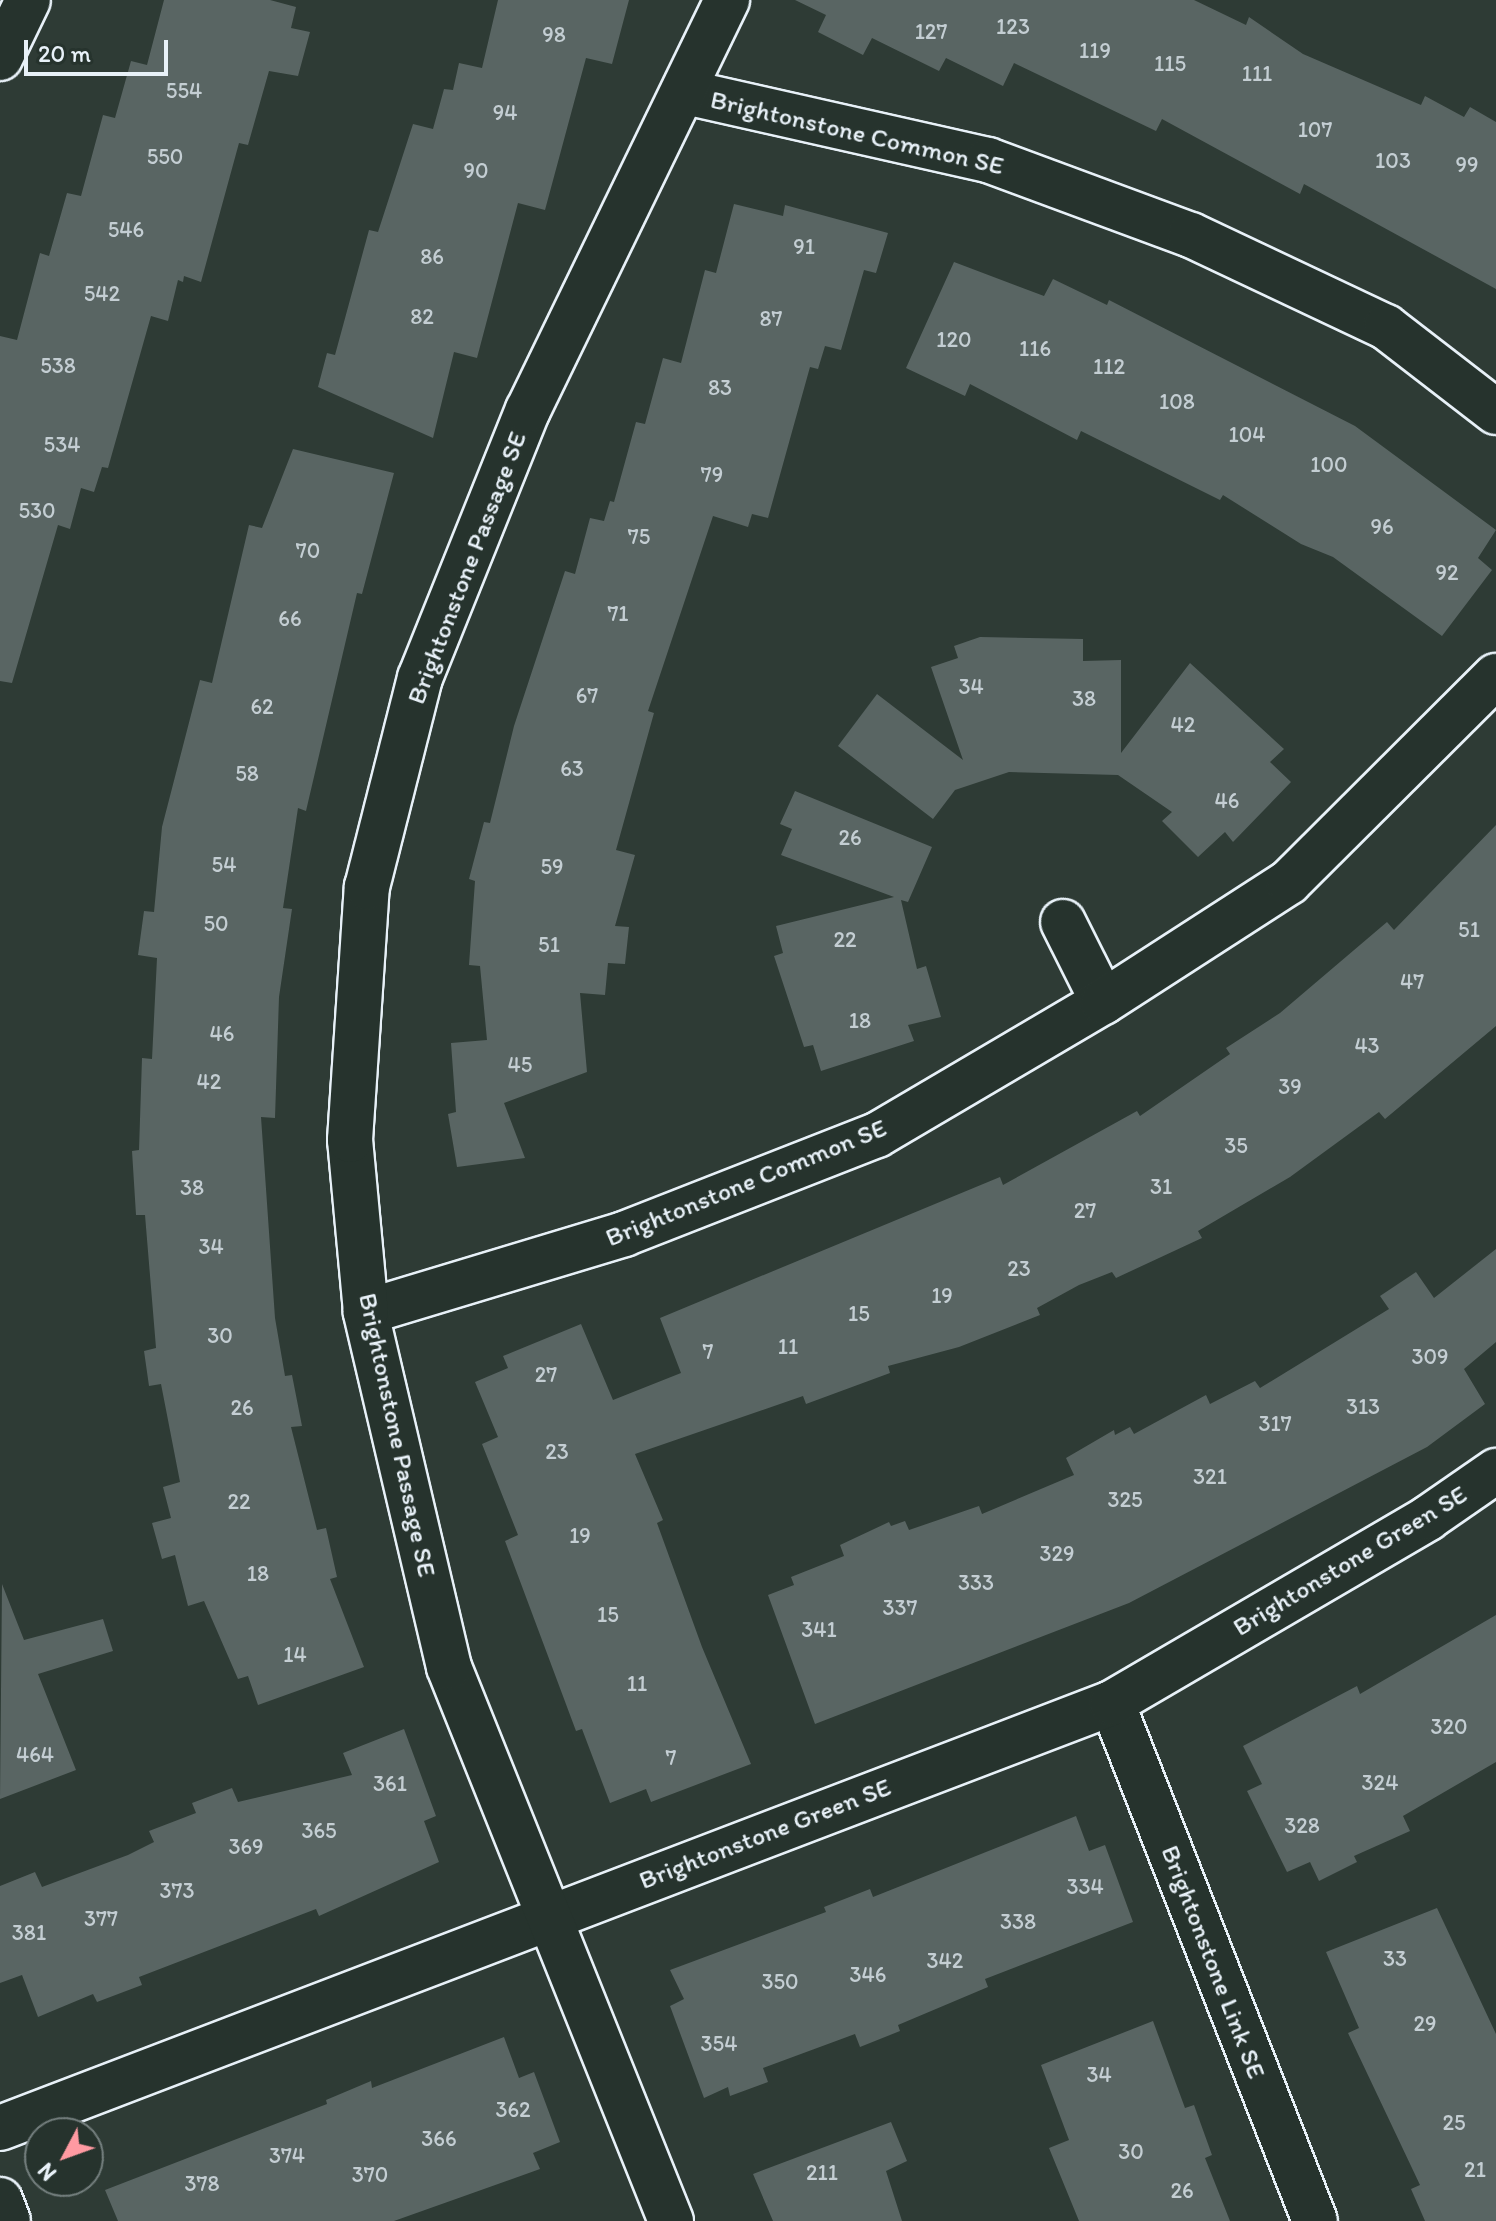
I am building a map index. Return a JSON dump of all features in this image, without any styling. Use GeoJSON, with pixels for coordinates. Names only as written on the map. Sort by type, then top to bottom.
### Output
{"type":"FeatureCollection","features":[{"type":"Feature","properties":{"kind":"street","name":"Brightonstone Passage SE"},"geometry":{"type":"LineString","coordinates":[[671,2221],[449,1667],[366,1312],[350,1140],[367,887],[420,678],[528,410],[686,92],[727,0]]}},
{"type":"Feature","properties":{"kind":"street"},"geometry":{"type":"LineString","coordinates":[[0,58],[18,4]]}},
{"type":"Feature","properties":{"kind":"street","name":"Brightonstone Common SE"},"geometry":{"type":"LineString","coordinates":[[686,92],[988,160],[1191,235],[1386,327],[1496,412]]}},
{"type":"Feature","properties":{"kind":"street","name":"Brightonstone Common SE"},"geometry":{"type":"LineString","coordinates":[[366,1312],[624,1234],[877,1135],[1103,1002],[1289,882],[1496,676]]}},
{"type":"Feature","properties":{"kind":"street"},"geometry":{"type":"LineString","coordinates":[[1063,922],[1103,1002]]}},
{"type":"Feature","properties":{"kind":"street","name":"Brightonstone Green SE"},"geometry":{"type":"LineString","coordinates":[[0,2128],[1112,1703],[1428,1518],[1496,1471]]}},
{"type":"Feature","properties":{"kind":"street","name":"Brightonstone Link SE"},"geometry":{"type":"LineString","coordinates":[[1112,1703],[1315,2221]]}},
{"type":"Feature","properties":{"kind":"street"},"geometry":{"type":"LineString","coordinates":[[0,2200],[8,2221]]}},
{"type":"Feature","properties":{"kind":"building"},"geometry":{"type":"Polygon","coordinates":[[[164,0],[270,0],[296,7],[291,28],[310,32],[298,76],[269,71],[248,145],[239,143],[201,282],[184,276],[183,282],[178,280],[168,321],[151,316],[108,468],[102,467],[94,492],[81,488],[70,529],[58,525],[12,683],[0,681],[0,336],[17,340],[40,253],[49,256],[67,193],[81,196],[103,115],[115,118],[131,61],[147,65],[164,0]]]}},
{"type":"Feature","properties":{"kind":"building"},"geometry":{"type":"Polygon","coordinates":[[[498,0],[629,0],[612,64],[586,58],[545,210],[518,203],[477,358],[454,352],[433,438],[318,387],[327,353],[335,355],[369,230],[378,232],[413,124],[433,129],[444,89],[453,90],[459,63],[482,68],[498,0]]]}},
{"type":"Feature","properties":{"kind":"building"},"geometry":{"type":"Polygon","coordinates":[[[795,0],[1194,0],[1246,25],[1249,17],[1303,54],[1421,105],[1425,96],[1464,117],[1470,107],[1496,122],[1496,289],[1304,184],[1300,194],[1162,119],[1156,131],[1014,63],[1003,86],[946,58],[939,71],[872,38],[863,55],[818,32],[826,15],[795,0]]]}},
{"type":"Feature","properties":{"kind":"building"},"geometry":{"type":"Polygon","coordinates":[[[734,204],[783,216],[785,205],[888,233],[876,273],[864,270],[841,350],[825,346],[818,369],[810,367],[768,518],[752,514],[748,527],[713,516],[648,711],[654,713],[616,850],[635,855],[615,926],[629,927],[625,964],[608,963],[605,995],[580,993],[587,1072],[504,1103],[525,1158],[457,1167],[448,1114],[456,1112],[451,1043],[487,1040],[480,966],[469,965],[475,881],[469,879],[484,822],[490,823],[514,726],[565,571],[575,574],[590,518],[604,521],[610,501],[614,502],[636,422],[645,424],[663,358],[681,363],[705,270],[716,273],[734,204]]]}},
{"type":"Feature","properties":{"kind":"building"},"geometry":{"type":"Polygon","coordinates":[[[954,262],[1044,296],[1053,279],[1107,305],[1109,300],[1355,426],[1496,530],[1478,558],[1492,570],[1442,636],[1333,557],[1301,544],[1223,495],[1220,500],[1081,431],[1077,440],[970,384],[965,396],[906,368],[954,262]]]}},
{"type":"Feature","properties":{"kind":"building"},"geometry":{"type":"Polygon","coordinates":[[[293,449],[394,473],[362,594],[357,593],[306,811],[298,808],[283,908],[292,909],[279,997],[275,1118],[261,1117],[275,1318],[285,1376],[292,1375],[302,1426],[291,1427],[317,1530],[326,1528],[337,1577],[330,1579],[364,1667],[258,1705],[248,1676],[238,1679],[204,1601],[188,1606],[175,1555],[162,1559],[152,1523],[171,1518],[163,1487],[180,1482],[161,1384],[149,1386],[144,1351],[156,1348],[145,1215],[136,1215],[132,1151],[139,1150],[142,1058],[152,1059],[157,958],[138,955],[144,911],[154,912],[162,827],[200,680],[212,683],[249,525],[262,528],[293,449]]]}},
{"type":"Feature","properties":{"kind":"building"},"geometry":{"type":"Polygon","coordinates":[[[980,637],[1083,639],[1083,661],[1121,660],[1121,753],[1190,663],[1284,749],[1270,762],[1291,782],[1233,842],[1225,832],[1198,857],[1162,821],[1172,812],[1118,775],[1009,772],[955,790],[933,819],[838,746],[877,694],[963,760],[931,667],[958,658],[954,646],[980,637]]]}},
{"type":"Feature","properties":{"kind":"building"},"geometry":{"type":"Polygon","coordinates":[[[795,791],[932,847],[908,902],[901,900],[917,969],[926,966],[941,1017],[908,1025],[914,1041],[821,1071],[813,1045],[804,1047],[774,956],[783,953],[776,926],[894,897],[781,855],[792,829],[780,824],[795,791]]]}},
{"type":"Feature","properties":{"kind":"building"},"geometry":{"type":"Polygon","coordinates":[[[1496,825],[1496,1026],[1385,1119],[1379,1112],[1290,1177],[1198,1231],[1202,1238],[1116,1278],[1112,1272],[1079,1285],[1037,1308],[1040,1315],[959,1347],[888,1366],[890,1373],[806,1404],[803,1396],[635,1454],[663,1520],[657,1523],[702,1647],[751,1764],[651,1802],[646,1789],[610,1803],[582,1729],[576,1731],[505,1541],[518,1535],[482,1444],[498,1437],[475,1382],[508,1368],[503,1356],[581,1324],[613,1400],[681,1373],[660,1318],[1000,1177],[1003,1185],[1137,1111],[1140,1116],[1230,1054],[1226,1048],[1280,1013],[1387,922],[1394,930],[1496,825]]]}},
{"type":"Feature","properties":{"kind":"building"},"geometry":{"type":"Polygon","coordinates":[[[1496,1249],[1496,1342],[1464,1369],[1485,1404],[1427,1447],[1129,1603],[815,1724],[768,1595],[794,1585],[791,1577],[844,1556],[840,1545],[889,1522],[891,1526],[905,1521],[909,1530],[979,1506],[982,1514],[1074,1475],[1066,1458],[1114,1430],[1115,1435],[1130,1427],[1134,1434],[1206,1395],[1210,1404],[1255,1381],[1260,1388],[1389,1309],[1380,1296],[1416,1272],[1434,1298],[1496,1249]]]}},
{"type":"Feature","properties":{"kind":"building"},"geometry":{"type":"Polygon","coordinates":[[[2,1584],[24,1640],[103,1619],[113,1651],[38,1674],[76,1770],[0,1799],[2,1584]]]}},
{"type":"Feature","properties":{"kind":"building"},"geometry":{"type":"Polygon","coordinates":[[[1496,1615],[1496,1762],[1403,1816],[1410,1831],[1354,1856],[1357,1862],[1319,1881],[1310,1862],[1287,1872],[1247,1791],[1262,1784],[1243,1746],[1357,1686],[1360,1694],[1496,1615]]]}},
{"type":"Feature","properties":{"kind":"building"},"geometry":{"type":"Polygon","coordinates":[[[404,1729],[436,1816],[424,1821],[439,1862],[319,1916],[316,1909],[139,1977],[142,1985],[97,2002],[93,1994],[38,2017],[22,1975],[0,1983],[0,1886],[35,1872],[42,1887],[128,1855],[154,1842],[149,1831],[196,1813],[192,1803],[232,1788],[238,1802],[352,1775],[343,1753],[404,1729]]]}},
{"type":"Feature","properties":{"kind":"building"},"geometry":{"type":"Polygon","coordinates":[[[1076,1816],[1089,1851],[1105,1845],[1133,1922],[985,1979],[988,1987],[898,2025],[900,2031],[860,2047],[855,2034],[763,2068],[768,2082],[730,2096],[728,2087],[704,2098],[670,2006],[684,1999],[670,1970],[826,1912],[824,1907],[870,1889],[873,1897],[1076,1816]]]}},
{"type":"Feature","properties":{"kind":"building"},"geometry":{"type":"Polygon","coordinates":[[[1437,1908],[1496,2034],[1496,2221],[1425,2221],[1411,2189],[1420,2185],[1348,2033],[1359,2028],[1326,1952],[1437,1908]]]}},
{"type":"Feature","properties":{"kind":"building"},"geometry":{"type":"Polygon","coordinates":[[[1153,2021],[1185,2108],[1194,2105],[1212,2155],[1205,2158],[1230,2221],[1079,2221],[1049,2148],[1069,2140],[1041,2065],[1153,2021]]]}},
{"type":"Feature","properties":{"kind":"building"},"geometry":{"type":"Polygon","coordinates":[[[504,2037],[519,2078],[534,2072],[560,2142],[533,2153],[540,2169],[394,2221],[118,2221],[105,2190],[327,2104],[326,2100],[371,2081],[372,2088],[504,2037]]]}},
{"type":"Feature","properties":{"kind":"building"},"geometry":{"type":"Polygon","coordinates":[[[891,2122],[907,2161],[886,2171],[902,2221],[773,2221],[753,2174],[891,2122]]]}}]}
